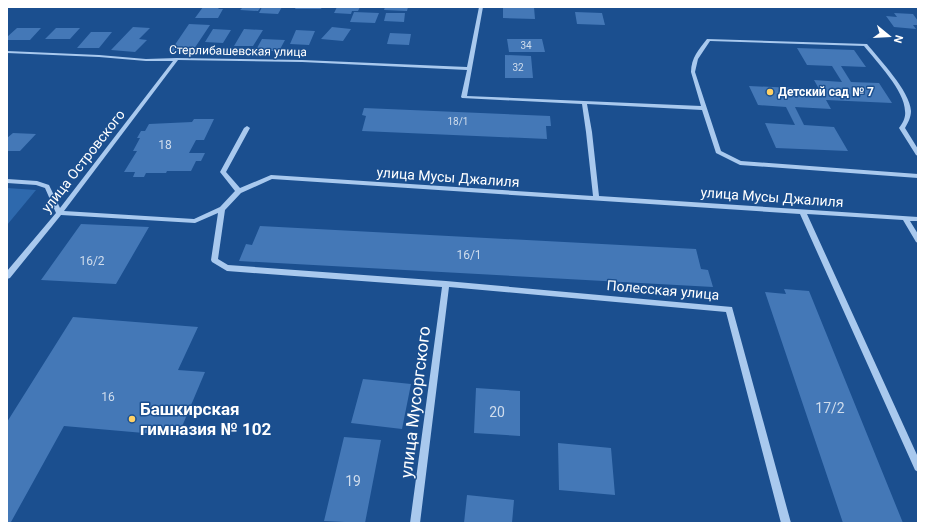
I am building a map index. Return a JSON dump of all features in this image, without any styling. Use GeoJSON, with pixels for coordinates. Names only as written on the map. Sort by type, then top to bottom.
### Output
{"type":"FeatureCollection","features":[{"type":"Feature","properties":{"kind":"street"},"geometry":{"type":"LineString","coordinates":[[481,7],[464,97],[704,108]]}},
{"type":"Feature","properties":{"kind":"street"},"geometry":{"type":"LineString","coordinates":[[918,154],[902,128],[907,120],[908,105],[899,90],[865,45],[709,40],[698,54],[693,64],[693,72],[718,152],[740,162],[918,176]]}},
{"type":"Feature","properties":{"kind":"street","name":"Стерлибашевская улица"},"geometry":{"type":"LineString","coordinates":[[7,52],[99,56],[146,60],[302,61],[469,69]]}},
{"type":"Feature","properties":{"kind":"street","name":"улица Островского"},"geometry":{"type":"LineString","coordinates":[[7,276],[58,213],[177,59]]}},
{"type":"Feature","properties":{"kind":"street"},"geometry":{"type":"LineString","coordinates":[[584,103],[596,198]]}},
{"type":"Feature","properties":{"kind":"street"},"geometry":{"type":"LineString","coordinates":[[239,191],[223,172],[247,128]]}},
{"type":"Feature","properties":{"kind":"street","name":"улица Мусы Джалиля"},"geometry":{"type":"LineString","coordinates":[[58,213],[195,221],[222,208],[239,191],[271,177],[918,219]]}},
{"type":"Feature","properties":{"kind":"street"},"geometry":{"type":"LineString","coordinates":[[7,181],[37,183],[47,187],[58,213]]}},
{"type":"Feature","properties":{"kind":"street"},"geometry":{"type":"LineString","coordinates":[[222,208],[214,260],[227,268],[446,284]]}},
{"type":"Feature","properties":{"kind":"street"},"geometry":{"type":"LineString","coordinates":[[802,211],[918,467]]}},
{"type":"Feature","properties":{"kind":"street"},"geometry":{"type":"LineString","coordinates":[[905,218],[918,240]]}},
{"type":"Feature","properties":{"kind":"street","name":"улица Мусоргского"},"geometry":{"type":"LineString","coordinates":[[415,523],[446,284]]}},
{"type":"Feature","properties":{"kind":"street","name":"Полесская улица"},"geometry":{"type":"LineString","coordinates":[[446,284],[729,309],[786,523]]}},
{"type":"Feature","properties":{"kind":"shaded area"},"geometry":{"type":"Polygon","coordinates":[[[7,188],[36,190],[7,225],[7,188]]]}},
{"type":"Feature","properties":{"kind":"building"},"geometry":{"type":"Polygon","coordinates":[[[203,7],[220,7],[218,9],[223,9],[218,18],[195,18],[203,7]]]}},
{"type":"Feature","properties":{"kind":"building"},"geometry":{"type":"Polygon","coordinates":[[[243,7],[261,7],[258,11],[240,10],[243,7]]]}},
{"type":"Feature","properties":{"kind":"building"},"geometry":{"type":"Polygon","coordinates":[[[262,7],[282,7],[278,14],[259,13],[262,7]]]}},
{"type":"Feature","properties":{"kind":"building"},"geometry":{"type":"Polygon","coordinates":[[[296,7],[322,7],[321,9],[295,9],[296,7]]]}},
{"type":"Feature","properties":{"kind":"building"},"geometry":{"type":"Polygon","coordinates":[[[337,7],[360,7],[358,11],[352,11],[351,14],[334,13],[337,7]]]}},
{"type":"Feature","properties":{"kind":"building"},"geometry":{"type":"Polygon","coordinates":[[[385,7],[408,7],[407,11],[384,10],[385,7]]]}},
{"type":"Feature","properties":{"kind":"building"},"geometry":{"type":"Polygon","coordinates":[[[503,7],[534,7],[535,19],[503,18],[503,7]]]}},
{"type":"Feature","properties":{"kind":"building"},"geometry":{"type":"Polygon","coordinates":[[[354,12],[379,13],[375,23],[350,22],[354,12]]]}},
{"type":"Feature","properties":{"kind":"building"},"geometry":{"type":"Polygon","coordinates":[[[575,12],[602,13],[605,25],[577,24],[575,12]]]}},
{"type":"Feature","properties":{"kind":"building"},"geometry":{"type":"Polygon","coordinates":[[[386,13],[405,13],[404,22],[384,21],[386,13]]]}},
{"type":"Feature","properties":{"kind":"building"},"geometry":{"type":"Polygon","coordinates":[[[894,13],[913,14],[918,21],[918,25],[913,25],[916,29],[894,27],[886,16],[897,17],[894,13]]]}},
{"type":"Feature","properties":{"kind":"building"},"geometry":{"type":"Polygon","coordinates":[[[189,24],[210,25],[192,52],[170,52],[189,24]]]}},
{"type":"Feature","properties":{"kind":"building"},"geometry":{"type":"Polygon","coordinates":[[[133,27],[150,28],[139,39],[147,40],[135,52],[111,50],[133,27]]]}},
{"type":"Feature","properties":{"kind":"building"},"geometry":{"type":"Polygon","coordinates":[[[332,27],[351,29],[343,41],[321,39],[332,27]]]}},
{"type":"Feature","properties":{"kind":"building"},"geometry":{"type":"Polygon","coordinates":[[[17,28],[41,28],[30,40],[7,40],[7,37],[17,28]]]}},
{"type":"Feature","properties":{"kind":"building"},"geometry":{"type":"Polygon","coordinates":[[[56,28],[80,28],[70,39],[45,39],[56,28]]]}},
{"type":"Feature","properties":{"kind":"building"},"geometry":{"type":"Polygon","coordinates":[[[213,29],[231,30],[223,43],[205,42],[213,29]]]}},
{"type":"Feature","properties":{"kind":"building"},"geometry":{"type":"Polygon","coordinates":[[[244,29],[263,30],[253,46],[234,46],[244,29]]]}},
{"type":"Feature","properties":{"kind":"building"},"geometry":{"type":"Polygon","coordinates":[[[296,30],[315,31],[309,45],[290,44],[296,30]]]}},
{"type":"Feature","properties":{"kind":"building"},"geometry":{"type":"Polygon","coordinates":[[[91,32],[112,32],[99,48],[77,48],[91,32]]]}},
{"type":"Feature","properties":{"kind":"building"},"geometry":{"type":"Polygon","coordinates":[[[390,33],[411,34],[409,45],[387,44],[390,33]]]}},
{"type":"Feature","properties":{"kind":"building"},"geometry":{"type":"Polygon","coordinates":[[[262,39],[285,40],[279,51],[251,51],[253,48],[257,48],[262,39]]]}},
{"type":"Feature","properties":{"kind":"building"},"geometry":{"type":"Polygon","coordinates":[[[507,39],[542,39],[545,52],[509,52],[507,39]]]}},
{"type":"Feature","properties":{"kind":"building"},"geometry":{"type":"Polygon","coordinates":[[[797,48],[854,50],[866,67],[841,66],[851,82],[879,83],[892,103],[826,100],[831,109],[795,107],[804,125],[834,127],[848,151],[776,148],[765,123],[795,125],[786,107],[758,105],[749,86],[819,89],[814,80],[842,82],[832,66],[807,65],[797,48]]]}},
{"type":"Feature","properties":{"kind":"building"},"geometry":{"type":"Polygon","coordinates":[[[505,55],[531,56],[533,78],[505,78],[505,55]]]}},
{"type":"Feature","properties":{"kind":"building"},"geometry":{"type":"Polygon","coordinates":[[[364,108],[550,116],[551,126],[546,126],[547,139],[362,131],[366,116],[362,115],[364,108]]]}},
{"type":"Feature","properties":{"kind":"building"},"geometry":{"type":"Polygon","coordinates":[[[194,119],[214,119],[204,140],[196,140],[189,153],[205,153],[201,161],[196,161],[191,171],[146,173],[144,177],[133,177],[135,172],[124,172],[137,151],[133,151],[140,138],[137,138],[141,131],[145,131],[149,124],[192,122],[194,119]]]}},
{"type":"Feature","properties":{"kind":"building"},"geometry":{"type":"Polygon","coordinates":[[[13,133],[36,134],[20,151],[7,151],[7,138],[13,133]]]}},
{"type":"Feature","properties":{"kind":"building"},"geometry":{"type":"Polygon","coordinates":[[[81,224],[149,227],[116,284],[41,280],[81,224]]]}},
{"type":"Feature","properties":{"kind":"building"},"geometry":{"type":"Polygon","coordinates":[[[260,226],[696,249],[701,269],[708,270],[713,287],[239,261],[246,244],[252,245],[260,226]]]}},
{"type":"Feature","properties":{"kind":"building"},"geometry":{"type":"Polygon","coordinates":[[[784,289],[809,291],[903,523],[843,523],[765,292],[786,294],[784,289]]]}},
{"type":"Feature","properties":{"kind":"building"},"geometry":{"type":"Polygon","coordinates":[[[73,317],[198,327],[178,370],[205,372],[178,436],[64,426],[11,522],[13,523],[7,523],[7,422],[73,317]]]}},
{"type":"Feature","properties":{"kind":"building"},"geometry":{"type":"Polygon","coordinates":[[[363,379],[411,384],[402,429],[351,423],[363,379]]]}},
{"type":"Feature","properties":{"kind":"building"},"geometry":{"type":"Polygon","coordinates":[[[476,388],[520,391],[520,436],[474,433],[476,388]]]}},
{"type":"Feature","properties":{"kind":"building"},"geometry":{"type":"Polygon","coordinates":[[[344,437],[381,440],[365,523],[324,521],[344,437]]]}},
{"type":"Feature","properties":{"kind":"building"},"geometry":{"type":"Polygon","coordinates":[[[558,443],[611,448],[615,495],[559,490],[558,443]]]}},
{"type":"Feature","properties":{"kind":"building"},"geometry":{"type":"Polygon","coordinates":[[[467,495],[514,500],[512,523],[464,523],[467,495]]]}},
{"type":"Feature","properties":{"kind":"place","name":"Детский сад № 7"},"geometry":{"type":"Point","coordinates":[770,92]}},
{"type":"Feature","properties":{"kind":"place","name":"Башкирская гимназия № 102"},"geometry":{"type":"Point","coordinates":[132,419]}}]}
